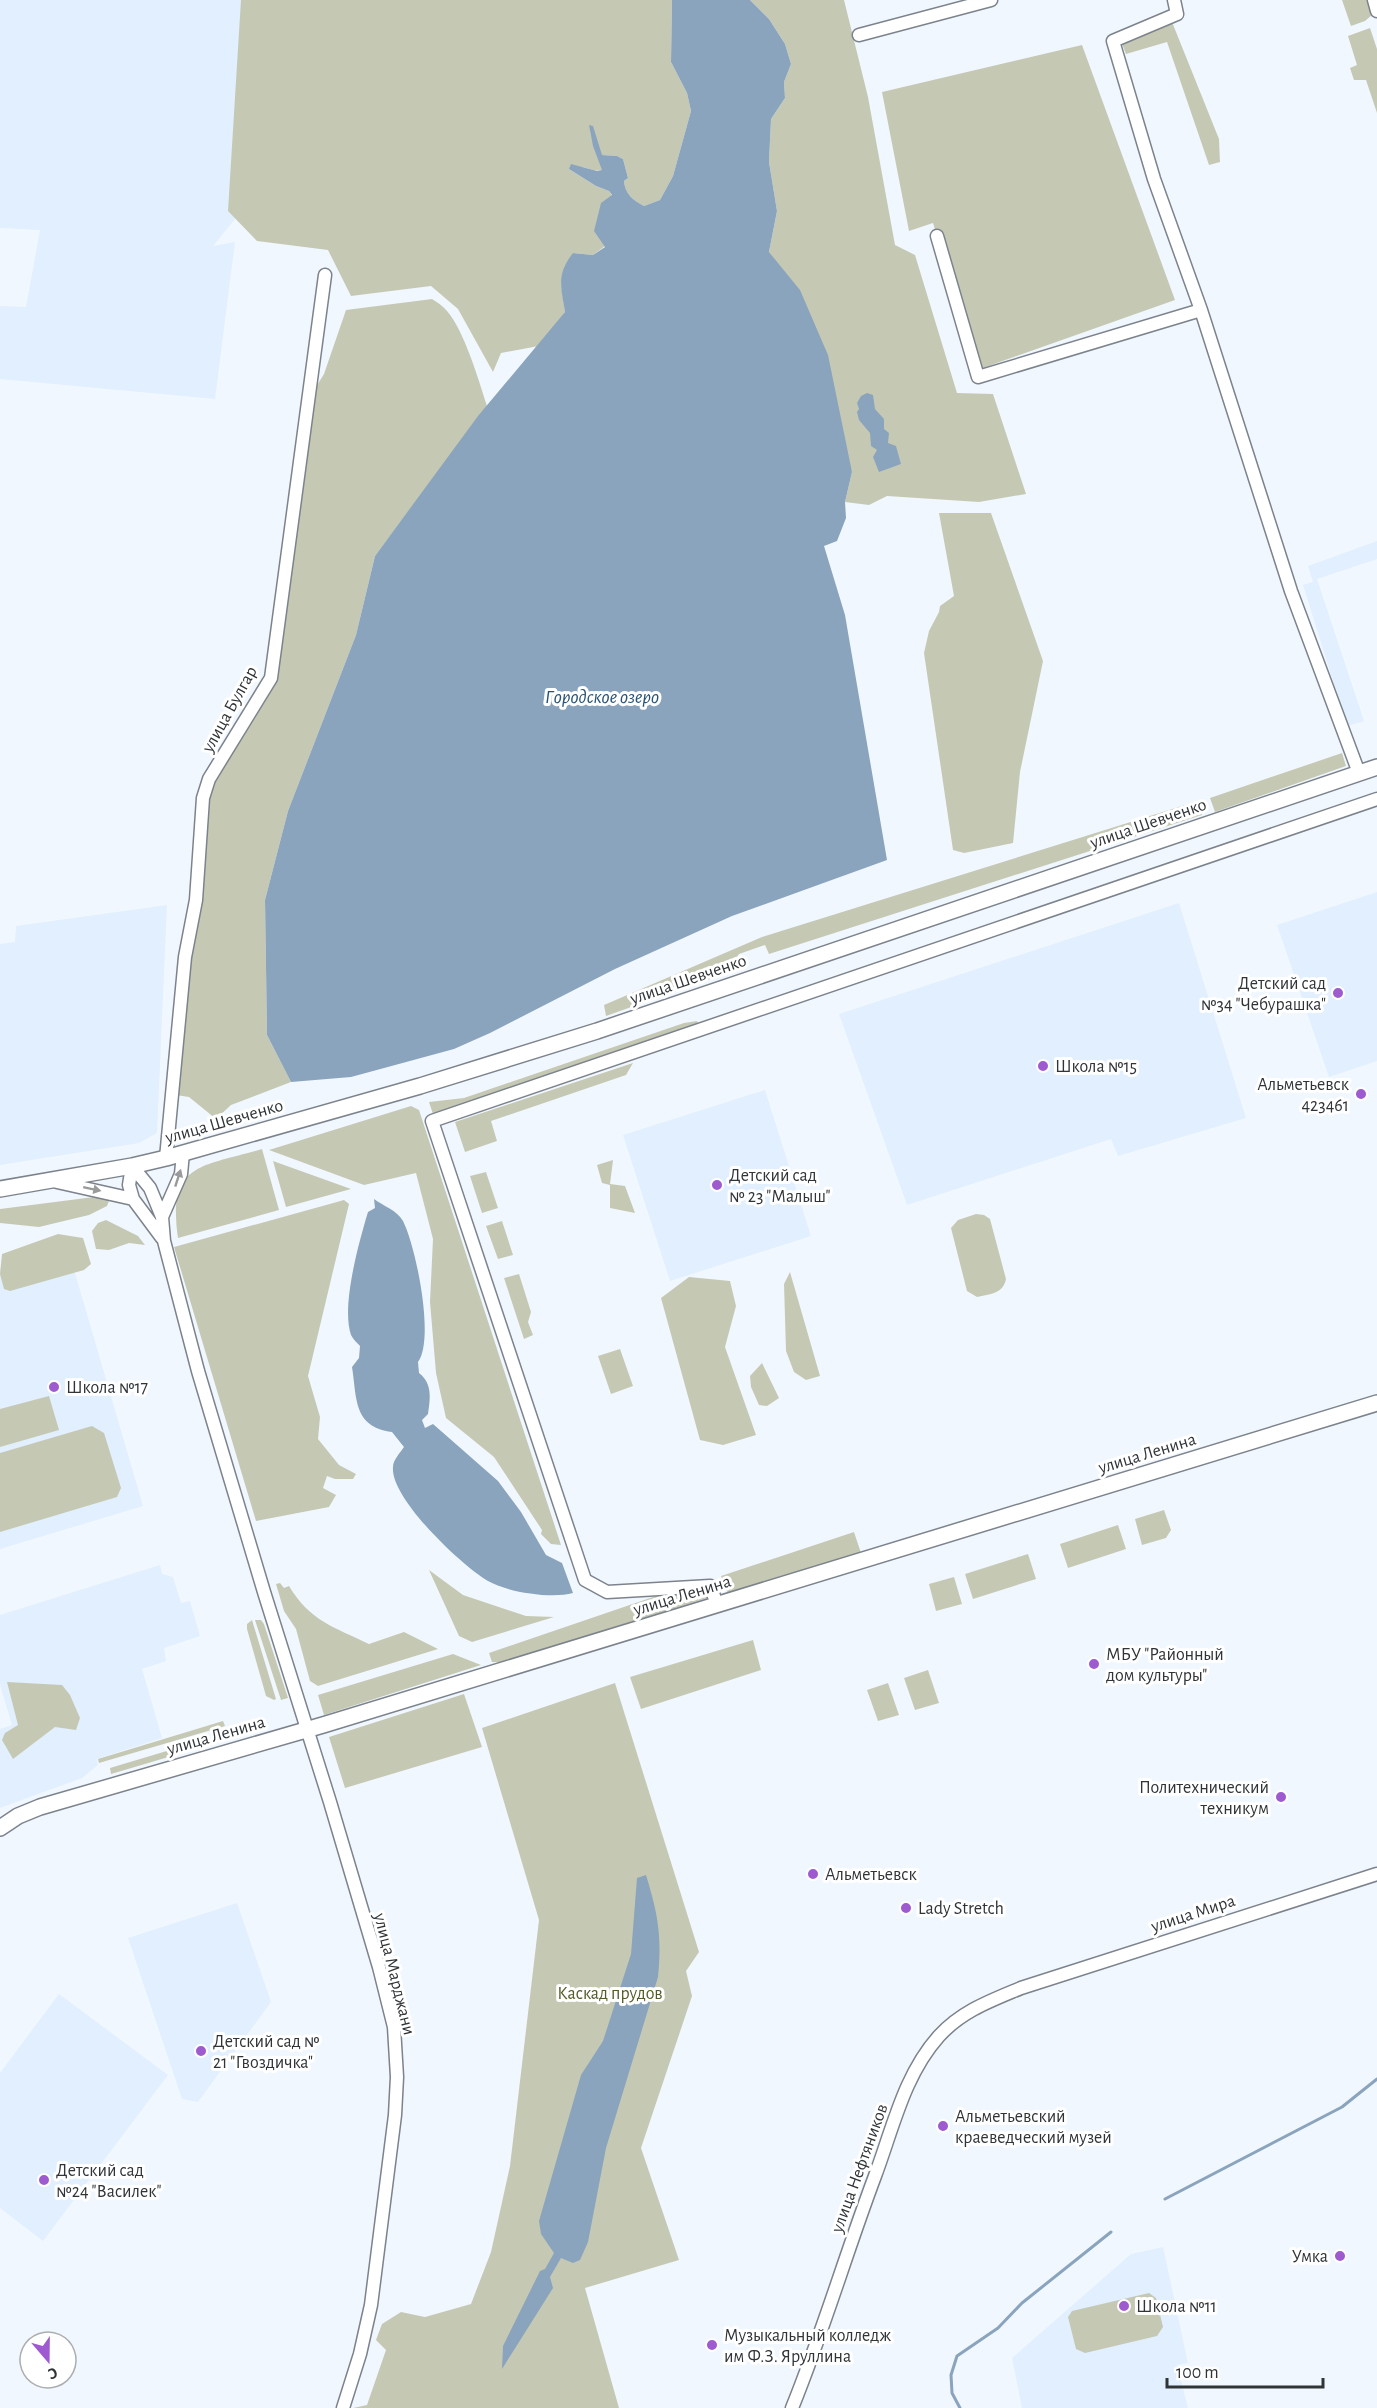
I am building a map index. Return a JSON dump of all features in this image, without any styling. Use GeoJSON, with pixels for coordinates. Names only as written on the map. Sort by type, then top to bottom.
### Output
{"type":"FeatureCollection","features":[{"type":"Feature","properties":{"kind":"main road","name":"улица Шевченко"},"geometry":{"type":"LineString","coordinates":[[0,1189],[166,1158],[420,1086],[597,1031],[1377,767]]}},
{"type":"Feature","properties":{"kind":"main road","name":"улица Ленина"},"geometry":{"type":"LineString","coordinates":[[0,1828],[18,1816],[40,1807],[307,1729],[1377,1402]]}},
{"type":"Feature","properties":{"kind":"street"},"geometry":{"type":"LineString","coordinates":[[859,36],[991,0]]}},
{"type":"Feature","properties":{"kind":"street"},"geometry":{"type":"LineString","coordinates":[[1174,0],[1177,14],[1113,41],[1154,179],[1200,310],[1292,591],[1359,772]]}},
{"type":"Feature","properties":{"kind":"street"},"geometry":{"type":"LineString","coordinates":[[1374,0],[1377,10]]}},
{"type":"Feature","properties":{"kind":"street"},"geometry":{"type":"LineString","coordinates":[[937,236],[978,377],[1200,310]]}},
{"type":"Feature","properties":{"kind":"street","name":"улица Булгар"},"geometry":{"type":"LineString","coordinates":[[166,1158],[185,957],[196,900],[203,798],[209,779],[271,678],[325,275]]}},
{"type":"Feature","properties":{"kind":"street"},"geometry":{"type":"LineString","coordinates":[[717,1604],[710,1586],[607,1592],[585,1580],[432,1121],[1377,799]]}},
{"type":"Feature","properties":{"kind":"street"},"geometry":{"type":"LineString","coordinates":[[162,1217],[181,1174],[183,1153]]}},
{"type":"Feature","properties":{"kind":"street"},"geometry":{"type":"LineString","coordinates":[[132,1166],[150,1188],[162,1217],[164,1241]]}},
{"type":"Feature","properties":{"kind":"street"},"geometry":{"type":"LineString","coordinates":[[132,1166],[129,1185],[133,1199],[164,1241]]}},
{"type":"Feature","properties":{"kind":"street"},"geometry":{"type":"LineString","coordinates":[[50,1180],[133,1199]]}},
{"type":"Feature","properties":{"kind":"street","name":"улица Марджани"},"geometry":{"type":"LineString","coordinates":[[164,1241],[198,1371],[379,1966],[394,2027],[397,2077],[395,2115],[370,2305],[360,2354],[344,2408]]}},
{"type":"Feature","properties":{"kind":"street","name":"улица Мира"},"geometry":{"type":"LineString","coordinates":[[1021,1988],[1377,1874]]}},
{"type":"Feature","properties":{"kind":"street","name":"улица Нефтяников"},"geometry":{"type":"LineString","coordinates":[[792,2408],[834,2296],[860,2214],[909,2081],[924,2056],[957,2020],[973,2008],[1021,1988]]}},
{"type":"Feature","properties":{"kind":"shaded area"},"geometry":{"type":"Polygon","coordinates":[[[0,0],[251,0],[235,219],[213,246],[235,242],[215,399],[0,379],[0,306],[26,307],[40,230],[0,228],[0,0]]]}},
{"type":"Feature","properties":{"kind":"shaded area"},"geometry":{"type":"Polygon","coordinates":[[[1377,541],[1377,559],[1317,579],[1364,721],[1347,726],[1303,585],[1313,582],[1308,566],[1377,541]]]}},
{"type":"Feature","properties":{"kind":"shaded area","name":"Детский сад №34 \"Чебурашка\""},"geometry":{"type":"Polygon","coordinates":[[[1377,892],[1377,1061],[1329,1077],[1277,925],[1377,892]]]}},
{"type":"Feature","properties":{"kind":"shaded area","name":"Школа №15"},"geometry":{"type":"Polygon","coordinates":[[[1179,903],[1246,1118],[1118,1156],[1111,1139],[907,1205],[839,1014],[1179,903]]]}},
{"type":"Feature","properties":{"kind":"shaded area"},"geometry":{"type":"Polygon","coordinates":[[[167,905],[157,1133],[139,1143],[0,1165],[0,944],[15,942],[16,926],[167,905]]]}},
{"type":"Feature","properties":{"kind":"shaded area","name":"Детский сад № 23 \"Малыш\""},"geometry":{"type":"Polygon","coordinates":[[[765,1090],[811,1236],[670,1281],[623,1135],[765,1090]]]}},
{"type":"Feature","properties":{"kind":"shaded area","name":"Школа №17"},"geometry":{"type":"Polygon","coordinates":[[[68,1249],[143,1506],[0,1549],[0,1269],[68,1249]]]}},
{"type":"Feature","properties":{"kind":"shaded area"},"geometry":{"type":"Polygon","coordinates":[[[160,1565],[162,1574],[173,1577],[181,1603],[190,1601],[200,1636],[164,1648],[166,1661],[142,1669],[162,1738],[97,1759],[98,1765],[82,1778],[0,1808],[0,1729],[12,1725],[0,1685],[0,1615],[160,1565]]]}},
{"type":"Feature","properties":{"kind":"shaded area","name":"Детский сад № 21 \"Гвоздичка\""},"geometry":{"type":"Polygon","coordinates":[[[237,1903],[271,2002],[198,2102],[182,2099],[128,1938],[237,1903]]]}},
{"type":"Feature","properties":{"kind":"shaded area"},"geometry":{"type":"Polygon","coordinates":[[[59,1994],[168,2075],[43,2241],[0,2208],[0,2073],[59,1994]]]}},
{"type":"Feature","properties":{"kind":"shaded area","name":"Школа №11"},"geometry":{"type":"Polygon","coordinates":[[[1163,2247],[1188,2363],[1177,2365],[1188,2408],[1022,2408],[1012,2358],[1131,2254],[1163,2247]]]}},
{"type":"Feature","properties":{"kind":"green space"},"geometry":{"type":"Polygon","coordinates":[[[241,0],[672,0],[671,62],[687,93],[691,111],[673,176],[660,200],[644,206],[633,199],[626,190],[624,181],[628,178],[623,159],[617,156],[601,155],[590,131],[603,170],[580,167],[569,169],[596,186],[609,191],[612,196],[605,246],[593,255],[573,253],[561,284],[565,312],[544,345],[501,353],[493,372],[458,309],[431,286],[351,296],[328,250],[257,241],[228,211],[241,0]]]}},
{"type":"Feature","properties":{"kind":"green space"},"geometry":{"type":"Polygon","coordinates":[[[750,0],[844,0],[868,97],[895,245],[915,255],[957,393],[993,394],[1026,494],[979,502],[887,496],[869,505],[845,502],[852,472],[778,265],[769,252],[777,211],[769,162],[771,119],[785,98],[784,82],[791,64],[785,44],[769,19],[750,0]]]}},
{"type":"Feature","properties":{"kind":"green space"},"geometry":{"type":"Polygon","coordinates":[[[1342,0],[1368,0],[1372,15],[1365,21],[1351,26],[1342,0]]]}},
{"type":"Feature","properties":{"kind":"green space"},"geometry":{"type":"Polygon","coordinates":[[[1172,22],[1219,139],[1220,162],[1209,165],[1167,42],[1126,54],[1121,41],[1172,22]]]}},
{"type":"Feature","properties":{"kind":"green space"},"geometry":{"type":"Polygon","coordinates":[[[1370,28],[1377,49],[1377,113],[1366,80],[1354,80],[1350,68],[1357,65],[1348,36],[1370,28]]]}},
{"type":"Feature","properties":{"kind":"green space"},"geometry":{"type":"Polygon","coordinates":[[[1082,45],[1175,300],[977,370],[933,223],[909,231],[882,92],[1082,45]]]}},
{"type":"Feature","properties":{"kind":"green space"},"geometry":{"type":"Polygon","coordinates":[[[432,299],[445,309],[459,330],[487,406],[375,556],[356,635],[288,811],[265,900],[267,1035],[291,1082],[231,1105],[216,1119],[189,1097],[176,1095],[186,970],[211,789],[273,683],[311,395],[324,374],[346,310],[432,299]]]}},
{"type":"Feature","properties":{"kind":"green space"},"geometry":{"type":"Polygon","coordinates":[[[939,513],[991,513],[1043,661],[1020,772],[1013,843],[964,853],[953,850],[924,653],[929,631],[940,606],[954,596],[939,513]]]}},
{"type":"Feature","properties":{"kind":"green space"},"geometry":{"type":"Polygon","coordinates":[[[1342,753],[1346,766],[1215,812],[1210,798],[1342,753]]]}},
{"type":"Feature","properties":{"kind":"green space"},"geometry":{"type":"Polygon","coordinates":[[[1198,801],[1202,815],[769,954],[765,945],[739,954],[724,974],[606,1016],[604,1005],[762,937],[1198,801]]]}},
{"type":"Feature","properties":{"kind":"green space"},"geometry":{"type":"Polygon","coordinates":[[[697,1021],[699,1025],[433,1114],[429,1102],[464,1098],[684,1023],[697,1021]]]}},
{"type":"Feature","properties":{"kind":"green space"},"geometry":{"type":"Polygon","coordinates":[[[633,1063],[626,1075],[491,1121],[497,1141],[465,1152],[455,1122],[633,1063]]]}},
{"type":"Feature","properties":{"kind":"green space"},"geometry":{"type":"Polygon","coordinates":[[[411,1106],[419,1110],[561,1545],[551,1544],[541,1534],[542,1530],[494,1457],[446,1418],[436,1373],[430,1302],[433,1239],[416,1173],[364,1185],[269,1150],[411,1106]]]}},
{"type":"Feature","properties":{"kind":"green space"},"geometry":{"type":"Polygon","coordinates":[[[262,1149],[279,1210],[178,1238],[176,1213],[178,1195],[184,1181],[193,1172],[206,1165],[262,1149]]]}},
{"type":"Feature","properties":{"kind":"green space"},"geometry":{"type":"Polygon","coordinates":[[[613,1160],[610,1184],[625,1186],[635,1213],[610,1208],[610,1185],[602,1183],[597,1165],[613,1160]]]}},
{"type":"Feature","properties":{"kind":"green space"},"geometry":{"type":"Polygon","coordinates":[[[273,1161],[351,1189],[286,1207],[273,1161]]]}},
{"type":"Feature","properties":{"kind":"green space"},"geometry":{"type":"Polygon","coordinates":[[[486,1172],[498,1208],[482,1213],[470,1176],[486,1172]]]}},
{"type":"Feature","properties":{"kind":"green space"},"geometry":{"type":"Polygon","coordinates":[[[102,1196],[109,1201],[107,1206],[89,1215],[39,1227],[0,1223],[0,1209],[102,1196]]]}},
{"type":"Feature","properties":{"kind":"green space"},"geometry":{"type":"Polygon","coordinates":[[[344,1200],[349,1204],[308,1376],[320,1417],[318,1439],[339,1465],[356,1474],[353,1479],[335,1479],[327,1476],[323,1488],[336,1495],[329,1507],[256,1521],[174,1247],[344,1200]]]}},
{"type":"Feature","properties":{"kind":"green space"},"geometry":{"type":"Polygon","coordinates":[[[976,1214],[990,1219],[1006,1279],[999,1290],[977,1297],[967,1291],[951,1228],[958,1220],[976,1214]]]}},
{"type":"Feature","properties":{"kind":"green space"},"geometry":{"type":"Polygon","coordinates":[[[106,1220],[138,1236],[145,1245],[129,1243],[109,1250],[96,1249],[92,1231],[98,1223],[106,1220]]]}},
{"type":"Feature","properties":{"kind":"green space"},"geometry":{"type":"Polygon","coordinates":[[[502,1221],[513,1255],[498,1259],[486,1226],[502,1221]]]}},
{"type":"Feature","properties":{"kind":"green space"},"geometry":{"type":"Polygon","coordinates":[[[58,1234],[83,1238],[91,1264],[84,1270],[10,1291],[4,1289],[0,1274],[2,1254],[58,1234]]]}},
{"type":"Feature","properties":{"kind":"green space"},"geometry":{"type":"Polygon","coordinates":[[[790,1272],[820,1376],[806,1380],[794,1372],[786,1351],[784,1284],[790,1272]]]}},
{"type":"Feature","properties":{"kind":"green space"},"geometry":{"type":"Polygon","coordinates":[[[519,1274],[531,1312],[528,1322],[533,1335],[524,1339],[504,1278],[519,1274]]]}},
{"type":"Feature","properties":{"kind":"green space"},"geometry":{"type":"Polygon","coordinates":[[[689,1277],[730,1281],[736,1306],[725,1347],[756,1435],[723,1445],[700,1440],[661,1298],[689,1277]]]}},
{"type":"Feature","properties":{"kind":"green space"},"geometry":{"type":"Polygon","coordinates":[[[620,1349],[633,1386],[611,1394],[598,1356],[620,1349]]]}},
{"type":"Feature","properties":{"kind":"green space"},"geometry":{"type":"Polygon","coordinates":[[[762,1363],[779,1398],[767,1406],[759,1405],[751,1387],[750,1376],[762,1363]]]}},
{"type":"Feature","properties":{"kind":"green space"},"geometry":{"type":"Polygon","coordinates":[[[49,1396],[59,1430],[0,1447],[0,1409],[49,1396]]]}},
{"type":"Feature","properties":{"kind":"green space"},"geometry":{"type":"Polygon","coordinates":[[[92,1426],[104,1433],[121,1488],[117,1497],[0,1532],[0,1453],[92,1426]]]}},
{"type":"Feature","properties":{"kind":"green space"},"geometry":{"type":"Polygon","coordinates":[[[1164,1510],[1171,1530],[1166,1538],[1142,1545],[1135,1519],[1164,1510]]]}},
{"type":"Feature","properties":{"kind":"green space"},"geometry":{"type":"Polygon","coordinates":[[[1118,1525],[1126,1549],[1068,1568],[1060,1544],[1118,1525]]]}},
{"type":"Feature","properties":{"kind":"green space"},"geometry":{"type":"Polygon","coordinates":[[[854,1532],[861,1553],[728,1594],[721,1576],[854,1532]]]}},
{"type":"Feature","properties":{"kind":"green space"},"geometry":{"type":"Polygon","coordinates":[[[1028,1554],[1036,1579],[973,1599],[965,1574],[1028,1554]]]}},
{"type":"Feature","properties":{"kind":"green space"},"geometry":{"type":"Polygon","coordinates":[[[429,1570],[463,1595],[526,1616],[554,1617],[472,1642],[459,1636],[429,1570]]]}},
{"type":"Feature","properties":{"kind":"green space"},"geometry":{"type":"Polygon","coordinates":[[[954,1577],[962,1604],[936,1611],[929,1584],[954,1577]]]}},
{"type":"Feature","properties":{"kind":"green space"},"geometry":{"type":"Polygon","coordinates":[[[280,1583],[284,1588],[289,1586],[305,1607],[324,1622],[369,1644],[404,1632],[438,1649],[318,1686],[310,1681],[296,1629],[284,1611],[276,1584],[280,1583]]]}},
{"type":"Feature","properties":{"kind":"green space"},"geometry":{"type":"Polygon","coordinates":[[[706,1593],[707,1598],[503,1662],[492,1662],[489,1653],[659,1595],[706,1593]]]}},
{"type":"Feature","properties":{"kind":"green space"},"geometry":{"type":"Polygon","coordinates":[[[252,1620],[276,1699],[274,1700],[266,1696],[247,1629],[247,1624],[252,1620]]]}},
{"type":"Feature","properties":{"kind":"green space"},"geometry":{"type":"Polygon","coordinates":[[[255,1620],[261,1620],[264,1624],[288,1698],[281,1700],[255,1620]]]}},
{"type":"Feature","properties":{"kind":"green space"},"geometry":{"type":"Polygon","coordinates":[[[753,1640],[761,1670],[641,1709],[630,1677],[753,1640]]]}},
{"type":"Feature","properties":{"kind":"green space"},"geometry":{"type":"Polygon","coordinates":[[[453,1654],[481,1665],[324,1715],[318,1695],[453,1654]]]}},
{"type":"Feature","properties":{"kind":"green space"},"geometry":{"type":"Polygon","coordinates":[[[928,1670],[939,1703],[915,1710],[904,1678],[928,1670]]]}},
{"type":"Feature","properties":{"kind":"green space"},"geometry":{"type":"Polygon","coordinates":[[[7,1682],[62,1685],[70,1695],[80,1718],[76,1730],[55,1727],[13,1759],[2,1740],[5,1733],[18,1725],[7,1682]]]}},
{"type":"Feature","properties":{"kind":"green space","name":"Каскад прудов"},"geometry":{"type":"Polygon","coordinates":[[[615,1683],[699,1952],[686,1971],[692,1996],[641,2148],[679,2260],[585,2288],[619,2408],[353,2408],[367,2405],[386,2350],[376,2340],[382,2324],[401,2312],[425,2317],[471,2304],[491,2252],[510,2166],[539,1920],[482,1728],[615,1683]]]}},
{"type":"Feature","properties":{"kind":"green space"},"geometry":{"type":"Polygon","coordinates":[[[888,1683],[899,1715],[878,1721],[867,1690],[888,1683]]]}},
{"type":"Feature","properties":{"kind":"green space"},"geometry":{"type":"Polygon","coordinates":[[[464,1694],[482,1747],[345,1788],[329,1737],[464,1694]]]}},
{"type":"Feature","properties":{"kind":"green space"},"geometry":{"type":"Polygon","coordinates":[[[223,1721],[225,1726],[99,1763],[98,1759],[223,1721]]]}},
{"type":"Feature","properties":{"kind":"green space"},"geometry":{"type":"Polygon","coordinates":[[[180,1747],[182,1753],[111,1774],[110,1768],[180,1747]]]}},
{"type":"Feature","properties":{"kind":"green space"},"geometry":{"type":"Polygon","coordinates":[[[1149,2293],[1156,2298],[1163,2327],[1157,2336],[1085,2353],[1076,2349],[1068,2317],[1072,2311],[1149,2293]]]}},
{"type":"Feature","properties":{"kind":"water","name":"Городское озеро"},"geometry":{"type":"Polygon","coordinates":[[[672,0],[750,0],[769,19],[785,44],[791,64],[784,82],[785,98],[771,119],[769,162],[777,211],[769,252],[800,290],[828,355],[852,472],[845,502],[846,518],[837,541],[824,546],[845,615],[887,860],[732,916],[615,969],[454,1049],[351,1077],[291,1082],[267,1035],[265,900],[288,811],[356,635],[375,556],[478,416],[565,312],[561,281],[564,268],[573,253],[593,255],[605,247],[594,231],[601,203],[612,195],[609,191],[596,186],[569,169],[571,164],[597,171],[602,170],[593,146],[589,125],[593,126],[602,155],[617,156],[623,159],[628,178],[624,181],[626,190],[640,204],[644,206],[660,200],[673,176],[691,111],[687,93],[671,62],[672,0]]]}},
{"type":"Feature","properties":{"kind":"water"},"geometry":{"type":"Polygon","coordinates":[[[867,393],[873,395],[875,409],[884,419],[884,429],[889,433],[888,443],[896,446],[901,464],[879,472],[873,457],[877,450],[871,446],[870,433],[859,420],[857,412],[859,409],[857,403],[861,396],[867,393]]]}},
{"type":"Feature","properties":{"kind":"water"},"geometry":{"type":"Polygon","coordinates":[[[374,1199],[394,1211],[403,1221],[418,1271],[425,1334],[423,1350],[418,1362],[419,1373],[427,1382],[430,1392],[428,1414],[422,1420],[425,1428],[433,1424],[498,1481],[521,1512],[546,1555],[562,1563],[573,1593],[553,1595],[506,1588],[488,1581],[462,1561],[430,1530],[403,1496],[395,1480],[393,1464],[404,1447],[392,1432],[370,1424],[359,1409],[352,1367],[359,1358],[360,1346],[351,1335],[348,1308],[356,1256],[368,1212],[375,1208],[374,1199]]]}},
{"type":"Feature","properties":{"kind":"water"},"geometry":{"type":"Polygon","coordinates":[[[646,1875],[658,1925],[660,1949],[658,1977],[606,2148],[588,2242],[580,2260],[573,2263],[561,2258],[550,2277],[553,2288],[502,2369],[503,2346],[540,2271],[545,2269],[554,2253],[541,2234],[539,2221],[581,2075],[603,2041],[631,1954],[637,1878],[646,1875]]]}},
{"type":"Feature","properties":{"kind":"waterway"},"geometry":{"type":"LineString","coordinates":[[1165,2199],[1342,2107],[1377,2079]]}},
{"type":"Feature","properties":{"kind":"waterway"},"geometry":{"type":"LineString","coordinates":[[960,2408],[952,2393],[951,2375],[957,2356],[998,2328],[1022,2303],[1111,2232]]}},
{"type":"Feature","properties":{"kind":"place","name":"Детский сад №34 \"Чебурашка\""},"geometry":{"type":"Point","coordinates":[1338,993]}},
{"type":"Feature","properties":{"kind":"place","name":"Школа №15"},"geometry":{"type":"Point","coordinates":[1043,1066]}},
{"type":"Feature","properties":{"kind":"place","name":"Альметьевск 423461"},"geometry":{"type":"Point","coordinates":[1361,1094]}},
{"type":"Feature","properties":{"kind":"place","name":"Детский сад № 23 \"Малыш\""},"geometry":{"type":"Point","coordinates":[717,1185]}},
{"type":"Feature","properties":{"kind":"place","name":"Школа №17"},"geometry":{"type":"Point","coordinates":[54,1387]}},
{"type":"Feature","properties":{"kind":"place","name":"МБУ \"Районный дом культуры\""},"geometry":{"type":"Point","coordinates":[1094,1664]}},
{"type":"Feature","properties":{"kind":"place","name":"Политехнический техникум"},"geometry":{"type":"Point","coordinates":[1281,1797]}},
{"type":"Feature","properties":{"kind":"place","name":"Альметьевск"},"geometry":{"type":"Point","coordinates":[813,1874]}},
{"type":"Feature","properties":{"kind":"place","name":"Lady Stretch"},"geometry":{"type":"Point","coordinates":[906,1908]}},
{"type":"Feature","properties":{"kind":"place","name":"Детский сад № 21 \"Гвоздичка\""},"geometry":{"type":"Point","coordinates":[201,2051]}},
{"type":"Feature","properties":{"kind":"place","name":"Альметьевский краеведческий музей"},"geometry":{"type":"Point","coordinates":[943,2126]}},
{"type":"Feature","properties":{"kind":"place","name":"Детский сад №24 \"Василек\""},"geometry":{"type":"Point","coordinates":[44,2180]}},
{"type":"Feature","properties":{"kind":"place","name":"Умка"},"geometry":{"type":"Point","coordinates":[1340,2256]}},
{"type":"Feature","properties":{"kind":"place","name":"Школа №11"},"geometry":{"type":"Point","coordinates":[1124,2306]}},
{"type":"Feature","properties":{"kind":"place","name":"Музыкальный колледж им Ф.З. Яруллина"},"geometry":{"type":"Point","coordinates":[712,2345]}}]}
